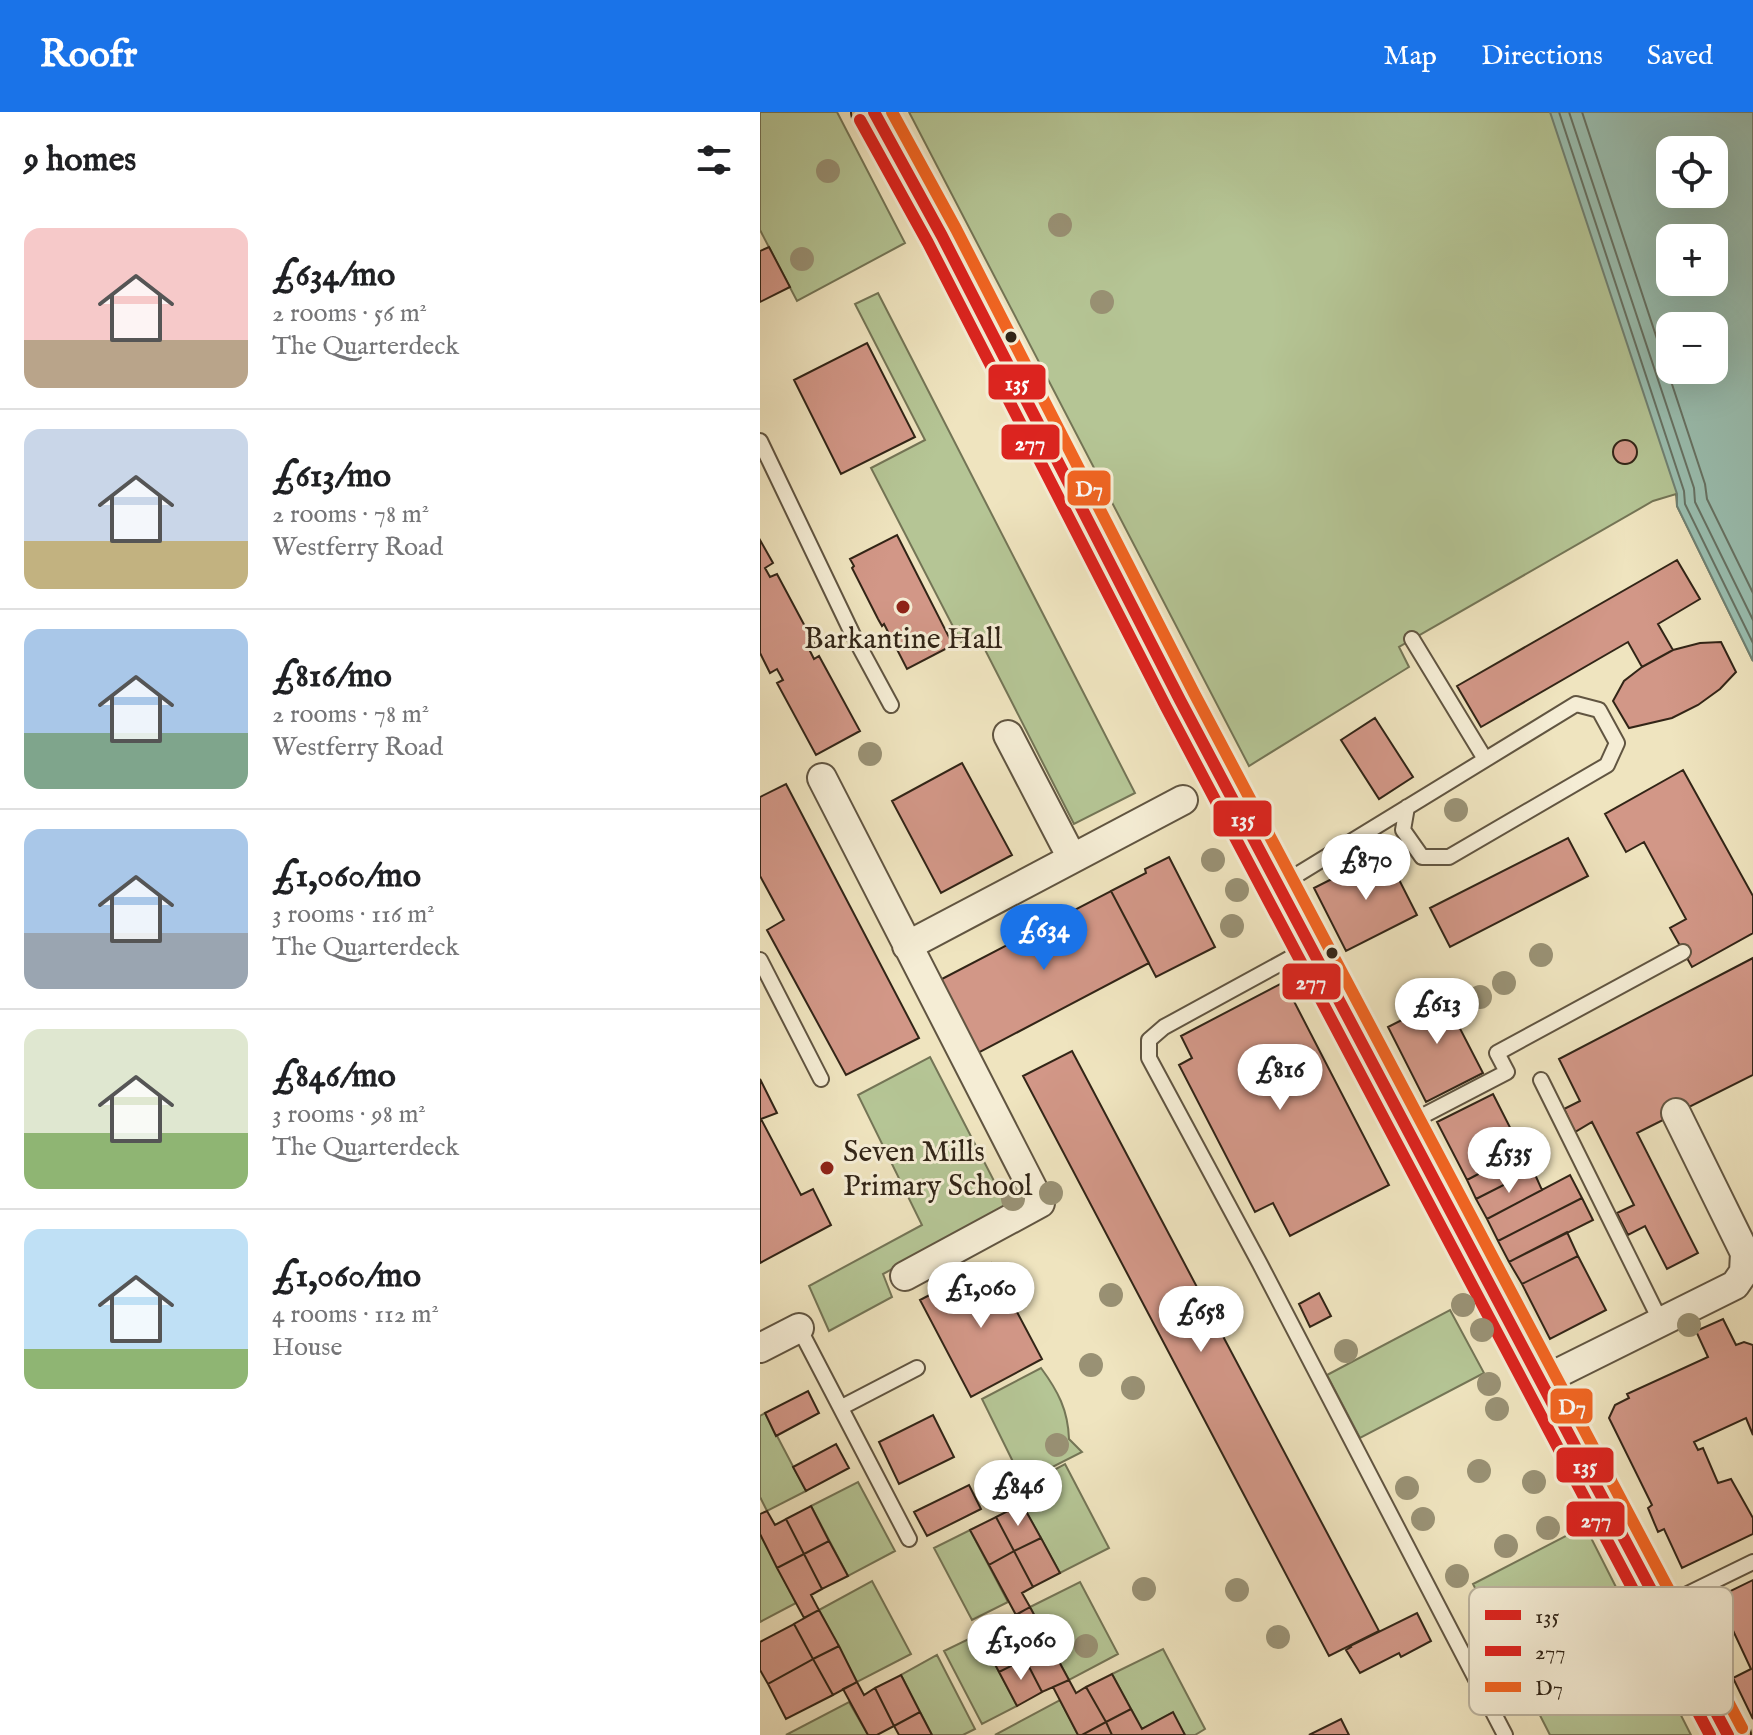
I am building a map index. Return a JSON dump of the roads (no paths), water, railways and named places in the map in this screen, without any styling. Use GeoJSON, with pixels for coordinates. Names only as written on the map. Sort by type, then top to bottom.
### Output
{"type":"FeatureCollection","features":[{"type":"Feature","properties":{"kind":"main road"},"geometry":{"type":"LineString","coordinates":[[874,112],[942,236],[1180,700],[1650,1587]]}},
{"type":"Feature","properties":{"kind":"main road"},"geometry":{"type":"LineString","coordinates":[[1718,1715],[1728,1735]]}},
{"type":"Feature","properties":{"kind":"street"},"geometry":{"type":"LineString","coordinates":[[1008,735],[1072,858]]}},
{"type":"Feature","properties":{"kind":"street"},"geometry":{"type":"LineString","coordinates":[[822,778],[1040,1203],[905,1276]]}},
{"type":"Feature","properties":{"kind":"street"},"geometry":{"type":"LineString","coordinates":[[907,946],[1183,800]]}},
{"type":"Feature","properties":{"kind":"street"},"geometry":{"type":"LineString","coordinates":[[1542,1381],[1735,1285],[1749,1274],[1745,1253],[1676,1113]]}},
{"type":"Feature","properties":{"kind":"street"},"geometry":{"type":"LineString","coordinates":[[760,1348],[799,1328]]}},
{"type":"Feature","properties":{"kind":"lane"},"geometry":{"type":"LineString","coordinates":[[760,441],[852,633],[891,705]]}},
{"type":"Feature","properties":{"kind":"lane"},"geometry":{"type":"LineString","coordinates":[[1412,639],[1485,759]]}},
{"type":"Feature","properties":{"kind":"lane"},"geometry":{"type":"LineString","coordinates":[[1279,886],[1380,823],[1576,704],[1599,710],[1617,743],[1607,765],[1449,857],[1422,857],[1403,830],[1380,823]]}},
{"type":"Feature","properties":{"kind":"lane"},"geometry":{"type":"LineString","coordinates":[[1403,830],[1407,807]]}},
{"type":"Feature","properties":{"kind":"lane"},"geometry":{"type":"LineString","coordinates":[[1311,947],[1164,1027],[1149,1040],[1149,1058],[1469,1666]]}},
{"type":"Feature","properties":{"kind":"lane"},"geometry":{"type":"LineString","coordinates":[[1405,1125],[1507,1072],[1497,1053],[1683,952]]}},
{"type":"Feature","properties":{"kind":"lane"},"geometry":{"type":"LineString","coordinates":[[760,960],[821,1079]]}},
{"type":"Feature","properties":{"kind":"lane"},"geometry":{"type":"LineString","coordinates":[[1541,1080],[1661,1322]]}},
{"type":"Feature","properties":{"kind":"lane"},"geometry":{"type":"LineString","coordinates":[[799,1328],[909,1539]]}},
{"type":"Feature","properties":{"kind":"lane"},"geometry":{"type":"LineString","coordinates":[[842,1407],[917,1368]]}},
{"type":"Feature","properties":{"kind":"lane"},"geometry":{"type":"LineString","coordinates":[[1702,1587],[1753,1562]]}},
{"type":"Feature","properties":{"kind":"lane"},"geometry":{"type":"LineString","coordinates":[[1495,1715],[1505,1735]]}},
{"type":"Feature","properties":{"kind":"water"},"geometry":{"type":"Polygon","coordinates":[[[1550,112],[1753,112],[1753,661],[1677,506],[1677,494],[1550,112]]]}},
{"type":"Feature","properties":{"kind":"place","name":"Barkantine Hall"},"geometry":{"type":"Point","coordinates":[903,607]}},
{"type":"Feature","properties":{"kind":"place","name":"Seven Mills Primary School"},"geometry":{"type":"Point","coordinates":[827,1168]}}]}
